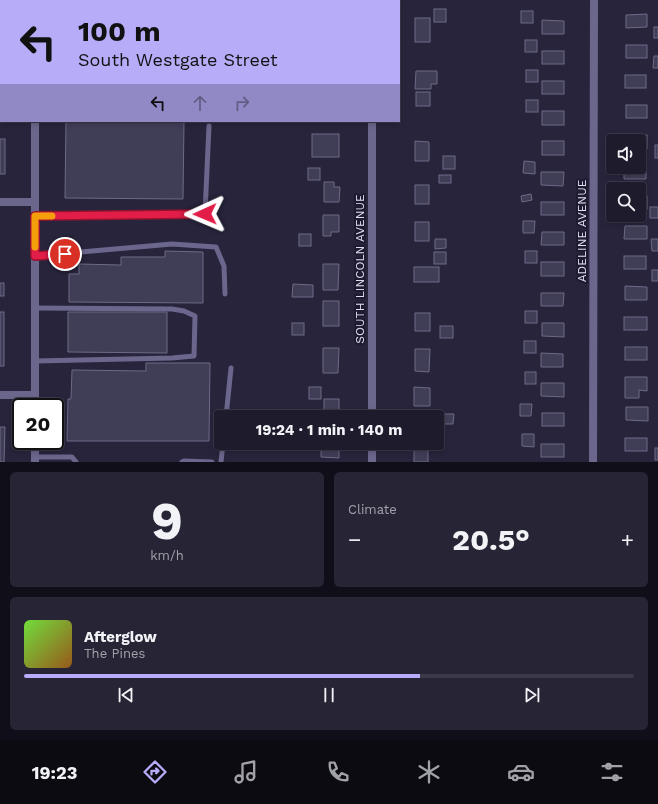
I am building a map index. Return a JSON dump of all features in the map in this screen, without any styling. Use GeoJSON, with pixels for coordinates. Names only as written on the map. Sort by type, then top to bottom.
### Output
{"type":"FeatureCollection","features":[{"type":"Feature","properties":{"kind":"street","name":"ADELINE AVENUE"},"geometry":{"type":"LineString","coordinates":[[593,462],[594,0]]}},
{"type":"Feature","properties":{"kind":"street"},"geometry":{"type":"LineString","coordinates":[[0,395],[35,396],[35,122]]}},
{"type":"Feature","properties":{"kind":"street","name":"SOUTH LINCOLN AVENUE"},"geometry":{"type":"LineString","coordinates":[[372,122],[372,410]]}},
{"type":"Feature","properties":{"kind":"street"},"geometry":{"type":"LineString","coordinates":[[0,202],[35,202]]}},
{"type":"Feature","properties":{"kind":"street"},"geometry":{"type":"LineString","coordinates":[[372,450],[372,462]]}},
{"type":"Feature","properties":{"kind":"lane"},"geometry":{"type":"LineString","coordinates":[[35,216],[205,214],[209,126]]}},
{"type":"Feature","properties":{"kind":"lane"},"geometry":{"type":"LineString","coordinates":[[35,256],[172,244],[216,247],[224,266],[225,294]]}},
{"type":"Feature","properties":{"kind":"lane"},"geometry":{"type":"LineString","coordinates":[[35,308],[172,309],[184,311],[194,316],[194,356],[172,358],[35,361]]}},
{"type":"Feature","properties":{"kind":"lane"},"geometry":{"type":"LineString","coordinates":[[227,410],[231,368]]}},
{"type":"Feature","properties":{"kind":"lane"},"geometry":{"type":"LineString","coordinates":[[221,462],[222,450]]}},
{"type":"Feature","properties":{"kind":"lane"},"geometry":{"type":"LineString","coordinates":[[35,460],[72,457],[76,462]]}},
{"type":"Feature","properties":{"kind":"lane"},"geometry":{"type":"LineString","coordinates":[[182,462],[212,462]]}},
{"type":"Feature","properties":{"kind":"building"},"geometry":{"type":"Polygon","coordinates":[[[434,9],[446,9],[446,22],[434,22],[434,9]]]}},
{"type":"Feature","properties":{"kind":"building"},"geometry":{"type":"Polygon","coordinates":[[[521,11],[533,11],[533,23],[521,23],[521,11]]]}},
{"type":"Feature","properties":{"kind":"building"},"geometry":{"type":"Polygon","coordinates":[[[647,14],[647,27],[626,28],[626,15],[647,14]]]}},
{"type":"Feature","properties":{"kind":"building"},"geometry":{"type":"Polygon","coordinates":[[[415,18],[430,18],[430,42],[415,42],[415,18]]]}},
{"type":"Feature","properties":{"kind":"building"},"geometry":{"type":"Polygon","coordinates":[[[542,20],[564,21],[564,34],[542,34],[542,20]]]}},
{"type":"Feature","properties":{"kind":"building"},"geometry":{"type":"Polygon","coordinates":[[[654,27],[658,27],[658,38],[654,38],[654,27]]]}},
{"type":"Feature","properties":{"kind":"building"},"geometry":{"type":"Polygon","coordinates":[[[525,40],[537,40],[537,52],[525,52],[525,40]]]}},
{"type":"Feature","properties":{"kind":"building"},"geometry":{"type":"Polygon","coordinates":[[[626,45],[647,45],[647,58],[626,58],[626,45]]]}},
{"type":"Feature","properties":{"kind":"building"},"geometry":{"type":"Polygon","coordinates":[[[542,51],[564,51],[564,64],[542,64],[542,51]]]}},
{"type":"Feature","properties":{"kind":"building"},"geometry":{"type":"Polygon","coordinates":[[[654,56],[658,56],[658,68],[653,68],[654,56]]]}},
{"type":"Feature","properties":{"kind":"building"},"geometry":{"type":"Polygon","coordinates":[[[526,70],[538,70],[538,82],[526,82],[526,70]]]}},
{"type":"Feature","properties":{"kind":"building"},"geometry":{"type":"Polygon","coordinates":[[[416,71],[437,71],[437,84],[431,84],[431,89],[415,89],[416,71]]]}},
{"type":"Feature","properties":{"kind":"building"},"geometry":{"type":"Polygon","coordinates":[[[625,75],[646,75],[646,88],[625,88],[625,75]]]}},
{"type":"Feature","properties":{"kind":"building"},"geometry":{"type":"Polygon","coordinates":[[[542,81],[564,81],[564,94],[542,94],[542,81]]]}},
{"type":"Feature","properties":{"kind":"building"},"geometry":{"type":"Polygon","coordinates":[[[416,92],[430,92],[430,106],[416,106],[416,92]]]}},
{"type":"Feature","properties":{"kind":"building"},"geometry":{"type":"Polygon","coordinates":[[[526,100],[538,100],[538,112],[526,112],[526,100]]]}},
{"type":"Feature","properties":{"kind":"building"},"geometry":{"type":"Polygon","coordinates":[[[626,105],[647,105],[647,118],[626,118],[626,105]]]}},
{"type":"Feature","properties":{"kind":"building"},"geometry":{"type":"Polygon","coordinates":[[[542,111],[564,111],[564,125],[542,125],[542,111]]]}},
{"type":"Feature","properties":{"kind":"building"},"geometry":{"type":"Polygon","coordinates":[[[66,122],[184,122],[183,199],[65,198],[66,122]]]}},
{"type":"Feature","properties":{"kind":"building"},"geometry":{"type":"Polygon","coordinates":[[[312,134],[339,134],[339,157],[312,157],[312,134]]]}},
{"type":"Feature","properties":{"kind":"building"},"geometry":{"type":"Polygon","coordinates":[[[646,135],[647,135],[646,149],[646,135]]]}},
{"type":"Feature","properties":{"kind":"building"},"geometry":{"type":"Polygon","coordinates":[[[0,139],[5,139],[5,174],[0,174],[0,139]]]}},
{"type":"Feature","properties":{"kind":"building"},"geometry":{"type":"Polygon","coordinates":[[[415,141],[429,142],[429,161],[415,161],[415,141]]]}},
{"type":"Feature","properties":{"kind":"building"},"geometry":{"type":"Polygon","coordinates":[[[542,141],[564,141],[564,155],[542,155],[542,141]]]}},
{"type":"Feature","properties":{"kind":"building"},"geometry":{"type":"Polygon","coordinates":[[[655,145],[658,145],[658,158],[655,158],[655,145]]]}},
{"type":"Feature","properties":{"kind":"building"},"geometry":{"type":"Polygon","coordinates":[[[443,156],[455,156],[455,169],[443,169],[443,156]]]}},
{"type":"Feature","properties":{"kind":"building"},"geometry":{"type":"Polygon","coordinates":[[[524,161],[535,162],[535,174],[523,173],[524,161]]]}},
{"type":"Feature","properties":{"kind":"building"},"geometry":{"type":"Polygon","coordinates":[[[308,168],[320,168],[320,180],[308,180],[308,168]]]}},
{"type":"Feature","properties":{"kind":"building"},"geometry":{"type":"Polygon","coordinates":[[[541,172],[564,172],[563,186],[541,185],[541,172]]]}},
{"type":"Feature","properties":{"kind":"building"},"geometry":{"type":"Polygon","coordinates":[[[624,174],[646,174],[646,179],[624,179],[624,174]]]}},
{"type":"Feature","properties":{"kind":"building"},"geometry":{"type":"Polygon","coordinates":[[[439,175],[451,175],[451,183],[439,183],[439,175]]]}},
{"type":"Feature","properties":{"kind":"building"},"geometry":{"type":"Polygon","coordinates":[[[324,182],[334,182],[334,187],[340,187],[339,202],[324,202],[324,182]]]}},
{"type":"Feature","properties":{"kind":"building"},"geometry":{"type":"Polygon","coordinates":[[[415,185],[429,185],[429,204],[415,204],[415,185]]]}},
{"type":"Feature","properties":{"kind":"building"},"geometry":{"type":"Polygon","coordinates":[[[531,194],[532,200],[522,202],[521,196],[531,194]]]}},
{"type":"Feature","properties":{"kind":"building"},"geometry":{"type":"Polygon","coordinates":[[[646,196],[647,196],[646,209],[646,196]]]}},
{"type":"Feature","properties":{"kind":"building"},"geometry":{"type":"Polygon","coordinates":[[[541,202],[564,202],[564,215],[541,215],[541,202]]]}},
{"type":"Feature","properties":{"kind":"building"},"geometry":{"type":"Polygon","coordinates":[[[650,207],[658,207],[658,218],[650,218],[650,207]]]}},
{"type":"Feature","properties":{"kind":"building"},"geometry":{"type":"Polygon","coordinates":[[[323,215],[339,215],[339,232],[331,232],[331,236],[323,236],[323,215]]]}},
{"type":"Feature","properties":{"kind":"building"},"geometry":{"type":"Polygon","coordinates":[[[523,221],[535,221],[534,233],[523,233],[523,221]]]}},
{"type":"Feature","properties":{"kind":"building"},"geometry":{"type":"Polygon","coordinates":[[[415,222],[429,222],[429,241],[415,241],[415,222]]]}},
{"type":"Feature","properties":{"kind":"building"},"geometry":{"type":"Polygon","coordinates":[[[625,226],[647,226],[647,239],[624,239],[625,226]]]}},
{"type":"Feature","properties":{"kind":"building"},"geometry":{"type":"Polygon","coordinates":[[[542,232],[564,232],[564,245],[541,245],[542,232]]]}},
{"type":"Feature","properties":{"kind":"building"},"geometry":{"type":"Polygon","coordinates":[[[299,234],[311,234],[311,246],[299,246],[299,234]]]}},
{"type":"Feature","properties":{"kind":"building"},"geometry":{"type":"Polygon","coordinates":[[[435,239],[446,239],[446,248],[435,249],[435,239]]]}},
{"type":"Feature","properties":{"kind":"building"},"geometry":{"type":"Polygon","coordinates":[[[651,239],[658,239],[658,251],[652,251],[651,239]]]}},
{"type":"Feature","properties":{"kind":"building"},"geometry":{"type":"Polygon","coordinates":[[[165,251],[203,252],[203,303],[69,302],[69,274],[79,274],[79,264],[121,265],[121,257],[165,257],[165,251]]]}},
{"type":"Feature","properties":{"kind":"building"},"geometry":{"type":"Polygon","coordinates":[[[525,251],[537,251],[537,263],[525,263],[525,251]]]}},
{"type":"Feature","properties":{"kind":"building"},"geometry":{"type":"Polygon","coordinates":[[[434,252],[446,252],[446,264],[434,264],[434,252]]]}},
{"type":"Feature","properties":{"kind":"building"},"geometry":{"type":"Polygon","coordinates":[[[624,256],[646,256],[646,269],[624,269],[624,256]]]}},
{"type":"Feature","properties":{"kind":"building"},"geometry":{"type":"Polygon","coordinates":[[[541,262],[564,262],[564,276],[541,276],[541,262]]]}},
{"type":"Feature","properties":{"kind":"building"},"geometry":{"type":"Polygon","coordinates":[[[323,264],[339,264],[338,290],[323,290],[323,264]]]}},
{"type":"Feature","properties":{"kind":"building"},"geometry":{"type":"Polygon","coordinates":[[[414,267],[439,267],[439,282],[414,282],[414,267]]]}},
{"type":"Feature","properties":{"kind":"building"},"geometry":{"type":"Polygon","coordinates":[[[652,270],[658,270],[658,281],[652,281],[652,270]]]}},
{"type":"Feature","properties":{"kind":"building"},"geometry":{"type":"Polygon","coordinates":[[[0,283],[4,283],[4,296],[0,296],[0,283]]]}},
{"type":"Feature","properties":{"kind":"building"},"geometry":{"type":"Polygon","coordinates":[[[293,284],[313,285],[313,297],[292,297],[293,284]]]}},
{"type":"Feature","properties":{"kind":"building"},"geometry":{"type":"Polygon","coordinates":[[[625,286],[647,287],[647,300],[625,300],[625,286]]]}},
{"type":"Feature","properties":{"kind":"building"},"geometry":{"type":"Polygon","coordinates":[[[541,293],[564,293],[563,306],[541,306],[541,293]]]}},
{"type":"Feature","properties":{"kind":"building"},"geometry":{"type":"Polygon","coordinates":[[[323,301],[339,301],[339,326],[323,326],[323,301]]]}},
{"type":"Feature","properties":{"kind":"building"},"geometry":{"type":"Polygon","coordinates":[[[525,311],[537,311],[537,323],[525,323],[525,311]]]}},
{"type":"Feature","properties":{"kind":"building"},"geometry":{"type":"Polygon","coordinates":[[[0,312],[4,312],[4,366],[0,366],[0,312]]]}},
{"type":"Feature","properties":{"kind":"building"},"geometry":{"type":"Polygon","coordinates":[[[68,312],[167,312],[167,353],[68,352],[68,312]]]}},
{"type":"Feature","properties":{"kind":"building"},"geometry":{"type":"Polygon","coordinates":[[[415,313],[430,313],[430,331],[415,331],[415,313]]]}},
{"type":"Feature","properties":{"kind":"building"},"geometry":{"type":"Polygon","coordinates":[[[624,317],[647,317],[647,330],[624,330],[624,317]]]}},
{"type":"Feature","properties":{"kind":"building"},"geometry":{"type":"Polygon","coordinates":[[[292,323],[304,323],[304,335],[292,335],[292,323]]]}},
{"type":"Feature","properties":{"kind":"building"},"geometry":{"type":"Polygon","coordinates":[[[542,323],[564,323],[564,337],[542,336],[542,323]]]}},
{"type":"Feature","properties":{"kind":"building"},"geometry":{"type":"Polygon","coordinates":[[[440,326],[453,326],[453,338],[440,338],[440,326]]]}},
{"type":"Feature","properties":{"kind":"building"},"geometry":{"type":"Polygon","coordinates":[[[524,341],[536,341],[536,353],[524,353],[524,341]]]}},
{"type":"Feature","properties":{"kind":"building"},"geometry":{"type":"Polygon","coordinates":[[[625,347],[647,347],[647,360],[625,360],[625,347]]]}},
{"type":"Feature","properties":{"kind":"building"},"geometry":{"type":"Polygon","coordinates":[[[323,348],[339,348],[338,373],[323,373],[323,348]]]}},
{"type":"Feature","properties":{"kind":"building"},"geometry":{"type":"Polygon","coordinates":[[[415,349],[430,349],[429,372],[415,371],[415,349]]]}},
{"type":"Feature","properties":{"kind":"building"},"geometry":{"type":"Polygon","coordinates":[[[541,353],[563,354],[563,367],[541,367],[541,353]]]}},
{"type":"Feature","properties":{"kind":"building"},"geometry":{"type":"Polygon","coordinates":[[[146,363],[210,363],[209,441],[67,441],[68,399],[71,399],[72,370],[146,371],[146,363]]]}},
{"type":"Feature","properties":{"kind":"building"},"geometry":{"type":"Polygon","coordinates":[[[525,372],[536,372],[536,384],[525,384],[525,372]]]}},
{"type":"Feature","properties":{"kind":"building"},"geometry":{"type":"Polygon","coordinates":[[[625,377],[647,377],[647,391],[639,390],[639,398],[625,398],[625,377]]]}},
{"type":"Feature","properties":{"kind":"building"},"geometry":{"type":"Polygon","coordinates":[[[541,383],[564,383],[564,397],[541,396],[541,383]]]}},
{"type":"Feature","properties":{"kind":"building"},"geometry":{"type":"Polygon","coordinates":[[[309,387],[321,387],[321,399],[309,399],[309,387]]]}},
{"type":"Feature","properties":{"kind":"building"},"geometry":{"type":"Polygon","coordinates":[[[414,387],[430,388],[430,406],[414,406],[414,387]]]}},
{"type":"Feature","properties":{"kind":"building"},"geometry":{"type":"Polygon","coordinates":[[[324,399],[339,399],[339,410],[324,410],[324,399]]]}},
{"type":"Feature","properties":{"kind":"building"},"geometry":{"type":"Polygon","coordinates":[[[520,404],[532,404],[531,416],[520,416],[520,404]]]}},
{"type":"Feature","properties":{"kind":"building"},"geometry":{"type":"Polygon","coordinates":[[[626,407],[648,407],[648,421],[626,420],[626,407]]]}},
{"type":"Feature","properties":{"kind":"building"},"geometry":{"type":"Polygon","coordinates":[[[542,413],[564,413],[564,426],[542,426],[542,413]]]}},
{"type":"Feature","properties":{"kind":"building"},"geometry":{"type":"Polygon","coordinates":[[[444,414],[454,414],[453,424],[444,424],[444,414]]]}},
{"type":"Feature","properties":{"kind":"building"},"geometry":{"type":"Polygon","coordinates":[[[0,427],[5,427],[4,462],[0,462],[0,427]]]}},
{"type":"Feature","properties":{"kind":"building"},"geometry":{"type":"Polygon","coordinates":[[[522,434],[534,434],[534,447],[522,446],[522,434]]]}},
{"type":"Feature","properties":{"kind":"building"},"geometry":{"type":"Polygon","coordinates":[[[625,438],[647,438],[647,451],[625,451],[625,438]]]}},
{"type":"Feature","properties":{"kind":"building"},"geometry":{"type":"Polygon","coordinates":[[[541,444],[564,444],[564,457],[541,457],[541,444]]]}},
{"type":"Feature","properties":{"kind":"building"},"geometry":{"type":"Polygon","coordinates":[[[655,448],[658,448],[658,460],[655,460],[655,448]]]}},
{"type":"Feature","properties":{"kind":"building"},"geometry":{"type":"Polygon","coordinates":[[[321,450],[339,450],[339,458],[321,457],[321,450]]]}},
{"type":"Feature","properties":{"kind":"building"},"geometry":{"type":"Polygon","coordinates":[[[414,450],[428,450],[428,462],[414,462],[414,450]]]}},
{"type":"Feature","properties":{"kind":"slow traffic"},"geometry":{"type":"LineString","coordinates":[[35,247],[35,216],[52,216]]}},
{"type":"Feature","properties":{"kind":"route"},"geometry":{"type":"LineString","coordinates":[[65,254],[35,256],[35,216],[205,214]]}}]}
